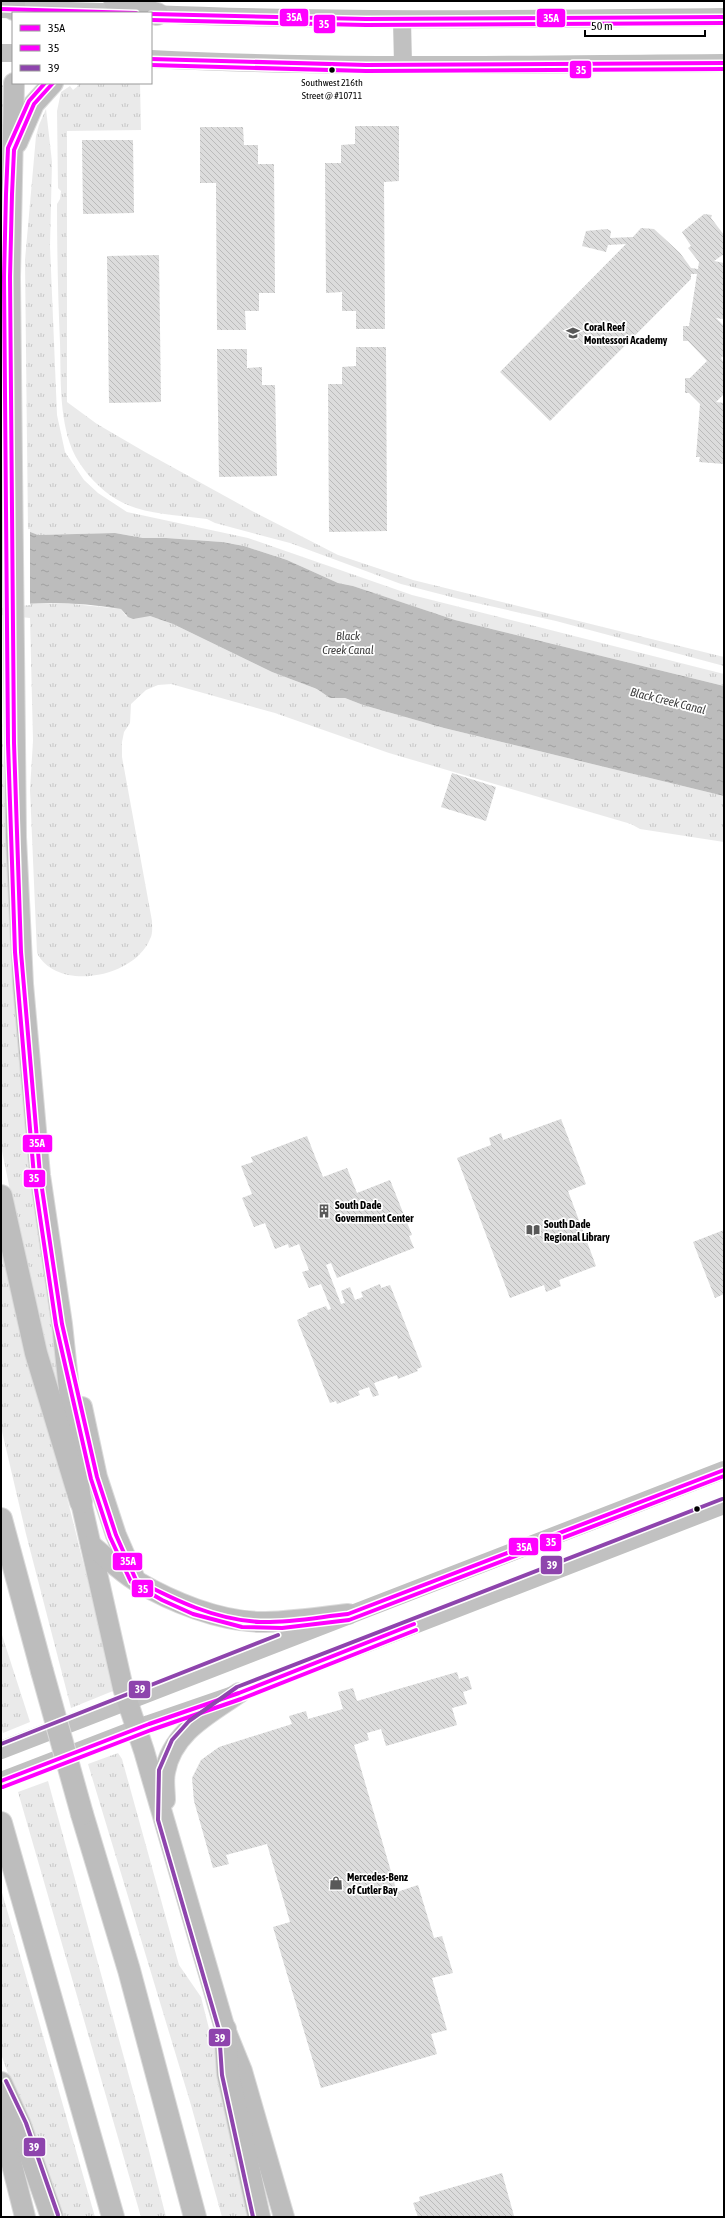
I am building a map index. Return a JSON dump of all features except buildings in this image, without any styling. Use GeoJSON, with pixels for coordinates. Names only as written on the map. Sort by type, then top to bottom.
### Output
{"type":"FeatureCollection","features":[{"type":"Feature","properties":{"kind":"highway"},"geometry":{"type":"LineString","coordinates":[[115,1],[159,11]]}},
{"type":"Feature","properties":{"kind":"highway"},"geometry":{"type":"LineString","coordinates":[[1,1196],[36,1353],[81,1502]]}},
{"type":"Feature","properties":{"kind":"highway"},"geometry":{"type":"LineString","coordinates":[[1,1519],[82,1814],[129,1970],[195,2217]]}},
{"type":"Feature","properties":{"kind":"highway"},"geometry":{"type":"LineString","coordinates":[[4,1832],[113,2217]]}},
{"type":"Feature","properties":{"kind":"highway"},"geometry":{"type":"LineString","coordinates":[[225,2029],[228,2074],[258,2217]]}},
{"type":"Feature","properties":{"kind":"highway"},"geometry":{"type":"LineString","coordinates":[[1,2083],[20,2125],[52,2217]]}},
{"type":"Feature","properties":{"kind":"main road"},"geometry":{"type":"LineString","coordinates":[[11,8],[159,11],[239,18],[402,20],[724,17]]}},
{"type":"Feature","properties":{"kind":"main road"},"geometry":{"type":"LineString","coordinates":[[402,20],[403,65]]}},
{"type":"Feature","properties":{"kind":"main road"},"geometry":{"type":"LineString","coordinates":[[1,53],[12,53]]}},
{"type":"Feature","properties":{"kind":"main road"},"geometry":{"type":"LineString","coordinates":[[152,59],[231,64],[403,65],[724,63]]}},
{"type":"Feature","properties":{"kind":"main road"},"geometry":{"type":"LineString","coordinates":[[14,84],[14,150],[10,277],[16,837],[23,984],[40,1175],[62,1324],[81,1502],[127,1700],[164,1820],[225,2029],[242,2071],[284,2217]]}},
{"type":"Feature","properties":{"kind":"main road"},"geometry":{"type":"LineString","coordinates":[[14,150],[34,104],[52,84]]}},
{"type":"Feature","properties":{"kind":"main road"},"geometry":{"type":"LineString","coordinates":[[62,1324],[97,1477],[116,1535],[136,1580]]}},
{"type":"Feature","properties":{"kind":"main road"},"geometry":{"type":"LineString","coordinates":[[1,1750],[348,1614],[724,1470]]}},
{"type":"Feature","properties":{"kind":"main road"},"geometry":{"type":"LineString","coordinates":[[1,1781],[136,1729],[240,1693],[724,1505]]}},
{"type":"Feature","properties":{"kind":"main road"},"geometry":{"type":"LineString","coordinates":[[91,1545],[136,1580],[196,1609],[226,1617],[259,1622],[292,1621],[348,1614]]}},
{"type":"Feature","properties":{"kind":"main road"},"geometry":{"type":"LineString","coordinates":[[164,1820],[165,1771],[177,1743],[193,1725],[240,1693]]}},
{"type":"Feature","properties":{"kind":"main road"},"geometry":{"type":"LineString","coordinates":[[1,2121],[24,2217]]}},
{"type":"Feature","properties":{"kind":"green space"},"geometry":{"type":"Polygon","coordinates":[[[77,84],[140,84],[141,130],[67,131],[67,402],[97,424],[145,452],[252,511],[338,555],[413,580],[724,657],[724,666],[556,621],[401,584],[290,543],[215,523],[207,519],[160,514],[137,508],[116,499],[103,489],[90,477],[75,456],[65,423],[62,397],[57,204],[60,199],[61,191],[58,188],[57,111],[61,92],[70,86],[73,90],[78,86],[77,84]]]}},
{"type":"Feature","properties":{"kind":"green space"},"geometry":{"type":"Polygon","coordinates":[[[1,85],[4,86],[1,227],[1,85]]]}},
{"type":"Feature","properties":{"kind":"green space"},"geometry":{"type":"Polygon","coordinates":[[[46,109],[52,162],[50,246],[57,415],[65,452],[84,480],[98,493],[127,512],[248,538],[412,595],[724,674],[724,686],[455,620],[353,586],[338,583],[287,560],[244,546],[222,542],[143,538],[115,533],[38,535],[28,531],[25,260],[36,136],[46,109]]]}},
{"type":"Feature","properties":{"kind":"green space"},"geometry":{"type":"Polygon","coordinates":[[[32,603],[73,604],[121,609],[126,616],[150,616],[173,624],[272,672],[317,689],[330,698],[345,698],[363,705],[444,728],[724,796],[724,842],[640,829],[631,824],[389,753],[275,713],[171,684],[158,685],[146,690],[131,704],[130,723],[124,732],[122,742],[122,757],[152,921],[151,937],[142,952],[129,963],[113,971],[96,975],[78,976],[61,973],[47,965],[37,953],[30,790],[33,741],[30,618],[2,615],[1,621],[1,606],[32,603]]]}},
{"type":"Feature","properties":{"kind":"green space"},"geometry":{"type":"Polygon","coordinates":[[[1,694],[9,893],[23,1092],[62,1406],[40,1338],[1,1146],[1,694]]]}},
{"type":"Feature","properties":{"kind":"green space"},"geometry":{"type":"Polygon","coordinates":[[[1,1232],[96,1614],[113,1691],[71,1708],[26,1534],[1,1427],[1,1232]]]}},
{"type":"Feature","properties":{"kind":"green space"},"geometry":{"type":"Polygon","coordinates":[[[1,1632],[30,1722],[3,1733],[1,1726],[1,1632]]]}},
{"type":"Feature","properties":{"kind":"green space"},"geometry":{"type":"Polygon","coordinates":[[[118,1753],[122,1759],[179,1965],[201,1997],[227,2100],[250,2217],[222,2217],[191,2105],[88,1764],[118,1753]]]}},
{"type":"Feature","properties":{"kind":"green space"},"geometry":{"type":"Polygon","coordinates":[[[48,1781],[143,2127],[166,2217],[141,2217],[18,1792],[48,1781]]]}},
{"type":"Feature","properties":{"kind":"green space"},"geometry":{"type":"Polygon","coordinates":[[[1,1889],[95,2217],[60,2217],[1,2054],[1,1889]]]}},
{"type":"Feature","properties":{"kind":"water","name":"Black Creek Canal"},"geometry":{"type":"Polygon","coordinates":[[[28,531],[38,535],[115,533],[143,538],[222,542],[244,546],[287,560],[338,583],[353,586],[455,620],[724,686],[724,796],[444,728],[363,705],[345,698],[330,698],[317,689],[272,672],[173,624],[150,616],[133,619],[128,617],[121,609],[91,605],[31,603],[1,606],[1,534],[28,531]]]}},
{"type":"Feature","properties":{"kind":"pier"},"geometry":{"type":"Polygon","coordinates":[[[30,529],[30,605],[1,608],[1,532],[30,529]]]}},
{"type":"Feature","properties":{"kind":"transit line","name":"35A"},"geometry":{"type":"LineString","coordinates":[[1,9],[102,12]]}},
{"type":"Feature","properties":{"kind":"transit line","name":"35A"},"geometry":{"type":"LineString","coordinates":[[152,14],[366,19],[724,17]]}},
{"type":"Feature","properties":{"kind":"transit line","name":"35"},"geometry":{"type":"LineString","coordinates":[[152,20],[366,25],[724,23]]}},
{"type":"Feature","properties":{"kind":"transit line","name":"35A"},"geometry":{"type":"LineString","coordinates":[[152,59],[366,65],[724,63]]}},
{"type":"Feature","properties":{"kind":"transit line","name":"35"},"geometry":{"type":"LineString","coordinates":[[152,65],[366,71],[724,69]]}},
{"type":"Feature","properties":{"kind":"transit line","name":"35"},"geometry":{"type":"LineString","coordinates":[[44,84],[29,101],[8,148],[6,194],[4,277],[8,743],[15,952],[34,1176],[56,1325],[91,1479],[110,1537],[131,1582],[162,1600],[193,1614],[242,1627],[282,1628],[349,1620],[724,1476]]}},
{"type":"Feature","properties":{"kind":"transit line","name":"35A"},"geometry":{"type":"LineString","coordinates":[[52,84],[34,104],[14,150],[12,194],[10,277],[14,743],[21,952],[40,1175],[62,1324],[97,1477],[116,1535],[136,1580],[196,1608],[243,1620],[282,1622],[348,1614],[724,1470]]}},
{"type":"Feature","properties":{"kind":"transit line","name":"39"},"geometry":{"type":"LineString","coordinates":[[253,2217],[222,2075],[219,2030],[158,1820],[159,1770],[172,1740],[189,1721],[237,1687],[722,1499]]}},
{"type":"Feature","properties":{"kind":"transit line","name":"35A"},"geometry":{"type":"LineString","coordinates":[[1,1781],[149,1724],[239,1693],[414,1624]]}},
{"type":"Feature","properties":{"kind":"transit line","name":"35"},"geometry":{"type":"LineString","coordinates":[[3,1787],[151,1730],[241,1699],[416,1630]]}},
{"type":"Feature","properties":{"kind":"transit line","name":"39"},"geometry":{"type":"LineString","coordinates":[[1,1744],[278,1635]]}},
{"type":"Feature","properties":{"kind":"transit line","name":"39"},"geometry":{"type":"LineString","coordinates":[[6,2081],[26,2123],[58,2215]]}},
{"type":"Feature","properties":{"kind":"place","name":"Southwest 216th Street @ #10711"},"geometry":{"type":"Point","coordinates":[332,70]}},
{"type":"Feature","properties":{"kind":"place","name":"Coral Reef Montessori Academy"},"geometry":{"type":"Point","coordinates":[573,333]}},
{"type":"Feature","properties":{"kind":"place","name":"South Dade Government Center"},"geometry":{"type":"Point","coordinates":[324,1211]}},
{"type":"Feature","properties":{"kind":"place","name":"South Dade Regional Library"},"geometry":{"type":"Point","coordinates":[533,1230]}},
{"type":"Feature","properties":{"kind":"place","name":"Mercedes-Benz of Cutler Bay"},"geometry":{"type":"Point","coordinates":[336,1883]}}]}
